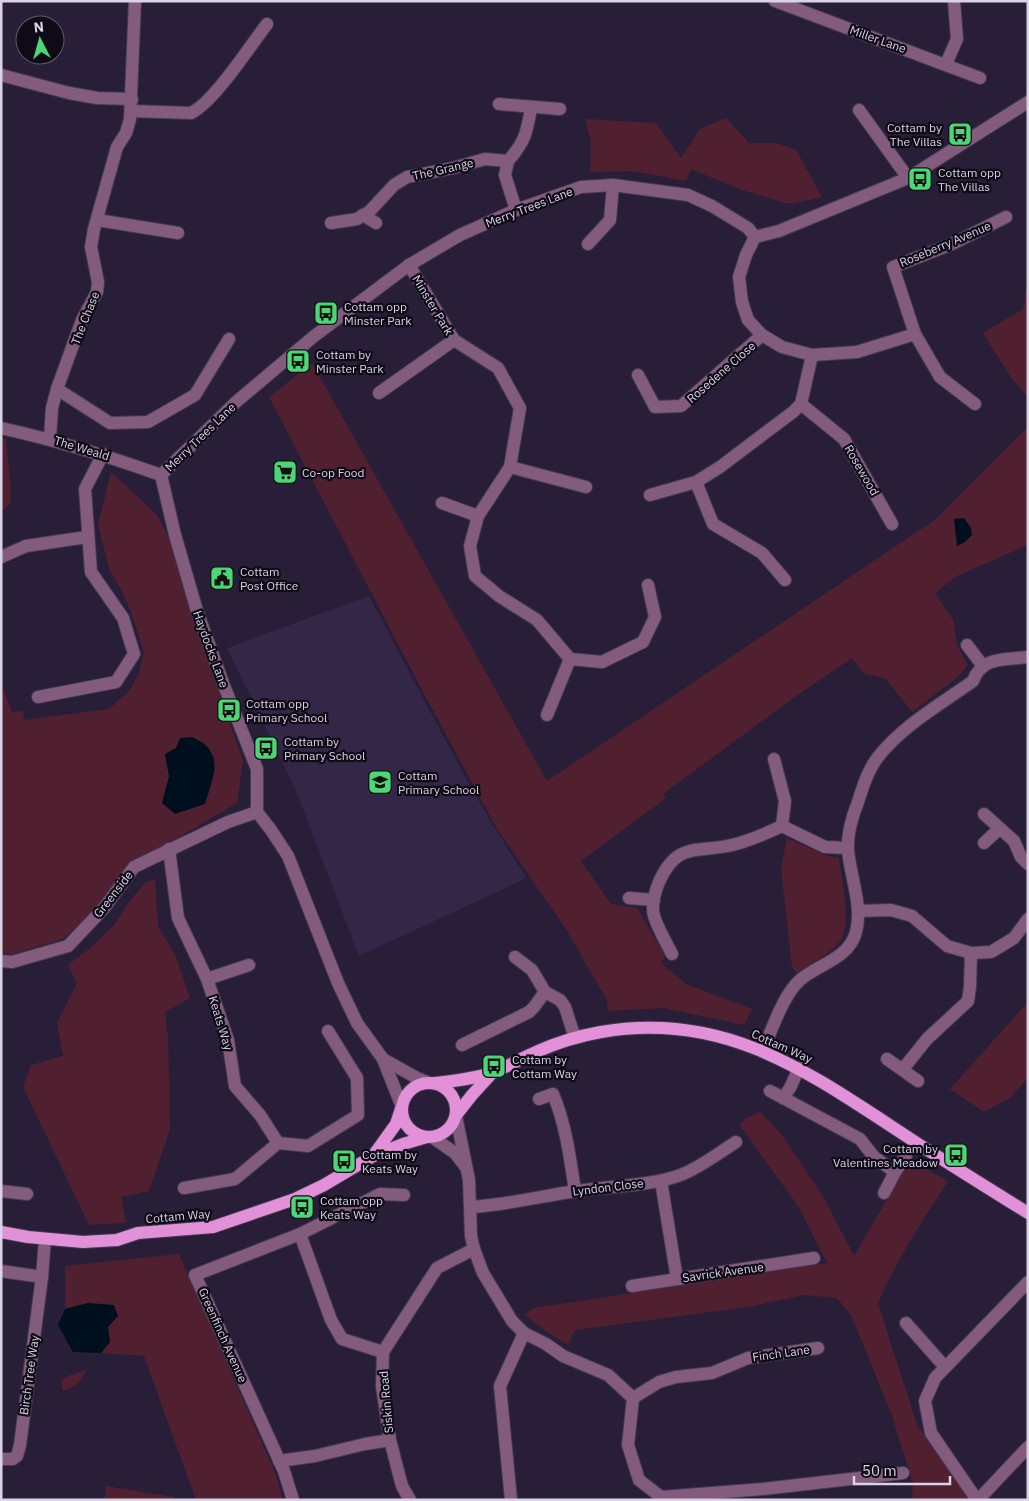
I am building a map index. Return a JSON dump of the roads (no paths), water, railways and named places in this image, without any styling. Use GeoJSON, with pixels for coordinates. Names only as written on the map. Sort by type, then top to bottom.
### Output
{"type":"FeatureCollection","features":[{"type":"Feature","properties":{"kind":"main road","name":"Cottam Way"},"geometry":{"type":"LineString","coordinates":[[432,1083],[463,1080],[493,1072],[538,1051],[575,1038],[623,1029],[678,1029],[722,1037],[763,1050],[799,1068],[845,1095],[1028,1213]]}},
{"type":"Feature","properties":{"kind":"main road","name":"Cottam Way"},"geometry":{"type":"LineString","coordinates":[[456,1115],[493,1072]]}},
{"type":"Feature","properties":{"kind":"main road"},"geometry":{"type":"LineString","coordinates":[[432,1083],[443,1086],[454,1098],[456,1115],[453,1124],[440,1135],[430,1137],[419,1136],[412,1131],[403,1118],[402,1108],[404,1098],[410,1090],[418,1084],[432,1083]]}},
{"type":"Feature","properties":{"kind":"main road","name":"Cottam Way"},"geometry":{"type":"LineString","coordinates":[[373,1156],[396,1124],[402,1108]]}},
{"type":"Feature","properties":{"kind":"main road","name":"Cottam Way"},"geometry":{"type":"LineString","coordinates":[[1,1232],[83,1242],[117,1240],[138,1233],[214,1227],[295,1199],[324,1186],[373,1156],[403,1144],[430,1137]]}},
{"type":"Feature","properties":{"kind":"street","name":"The Chase"},"geometry":{"type":"LineString","coordinates":[[50,438],[52,408],[57,389],[82,320],[97,292],[98,282],[92,247],[97,220],[117,147],[126,133],[131,105],[135,1]]}},
{"type":"Feature","properties":{"kind":"street","name":"Miller Lane"},"geometry":{"type":"LineString","coordinates":[[775,1],[980,78]]}},
{"type":"Feature","properties":{"kind":"street"},"geometry":{"type":"LineString","coordinates":[[946,64],[957,39],[954,1]]}},
{"type":"Feature","properties":{"kind":"street"},"geometry":{"type":"LineString","coordinates":[[1,75],[69,93],[131,105],[191,113],[198,110],[215,93],[267,24]]}},
{"type":"Feature","properties":{"kind":"street"},"geometry":{"type":"LineString","coordinates":[[915,334],[857,352],[812,355],[782,347],[762,335],[748,320],[742,302],[739,277],[746,255],[755,238],[779,231],[908,178],[1028,102]]}},
{"type":"Feature","properties":{"kind":"street"},"geometry":{"type":"LineString","coordinates":[[498,104],[560,109]]}},
{"type":"Feature","properties":{"kind":"street"},"geometry":{"type":"LineString","coordinates":[[516,210],[505,175],[508,161],[519,149],[527,132],[530,108]]}},
{"type":"Feature","properties":{"kind":"street"},"geometry":{"type":"LineString","coordinates":[[859,110],[908,178]]}},
{"type":"Feature","properties":{"kind":"street","name":"The Grange"},"geometry":{"type":"LineString","coordinates":[[363,216],[370,212],[394,185],[407,177],[453,168],[485,158],[508,161]]}},
{"type":"Feature","properties":{"kind":"street"},"geometry":{"type":"LineString","coordinates":[[588,244],[610,220],[613,185]]}},
{"type":"Feature","properties":{"kind":"street","name":"Merry Trees Lane"},"geometry":{"type":"LineString","coordinates":[[161,475],[236,402],[313,337],[409,265],[460,235],[516,210],[581,187],[613,185],[688,195],[712,206],[748,228],[755,238]]}},
{"type":"Feature","properties":{"kind":"street"},"geometry":{"type":"LineString","coordinates":[[331,222],[357,219],[363,216],[376,223]]}},
{"type":"Feature","properties":{"kind":"street","name":"Roseberry Avenue"},"geometry":{"type":"LineString","coordinates":[[975,404],[940,377],[915,334],[893,267],[952,244],[1006,217]]}},
{"type":"Feature","properties":{"kind":"street"},"geometry":{"type":"LineString","coordinates":[[97,220],[178,233]]}},
{"type":"Feature","properties":{"kind":"street","name":"Minster Park"},"geometry":{"type":"LineString","coordinates":[[409,265],[454,340],[498,368],[520,408],[510,467],[478,516],[470,546],[475,576],[499,596],[538,620],[570,658]]}},
{"type":"Feature","properties":{"kind":"street","name":"Rosedene Close"},"geometry":{"type":"LineString","coordinates":[[638,375],[655,407],[682,406],[762,335]]}},
{"type":"Feature","properties":{"kind":"street"},"geometry":{"type":"LineString","coordinates":[[57,389],[110,423],[148,422],[195,395],[229,339]]}},
{"type":"Feature","properties":{"kind":"street"},"geometry":{"type":"LineString","coordinates":[[379,394],[454,340]]}},
{"type":"Feature","properties":{"kind":"street"},"geometry":{"type":"LineString","coordinates":[[650,495],[696,482],[728,462],[793,412],[801,404],[812,355]]}},
{"type":"Feature","properties":{"kind":"street","name":"Rosewood"},"geometry":{"type":"LineString","coordinates":[[801,404],[844,439],[892,524]]}},
{"type":"Feature","properties":{"kind":"street","name":"The Weald"},"geometry":{"type":"LineString","coordinates":[[1,428],[50,438],[103,454],[161,475]]}},
{"type":"Feature","properties":{"kind":"street"},"geometry":{"type":"LineString","coordinates":[[38,698],[116,682],[134,654],[123,618],[91,572],[85,489],[103,454]]}},
{"type":"Feature","properties":{"kind":"street"},"geometry":{"type":"LineString","coordinates":[[510,467],[586,486]]}},
{"type":"Feature","properties":{"kind":"street","name":"Haydocks Lane"},"geometry":{"type":"LineString","coordinates":[[161,475],[175,535],[197,611],[257,769],[256,812]]}},
{"type":"Feature","properties":{"kind":"street"},"geometry":{"type":"LineString","coordinates":[[696,482],[713,524],[762,553],[786,580]]}},
{"type":"Feature","properties":{"kind":"street"},"geometry":{"type":"LineString","coordinates":[[442,503],[478,516]]}},
{"type":"Feature","properties":{"kind":"street"},"geometry":{"type":"LineString","coordinates":[[1,557],[26,546],[87,537]]}},
{"type":"Feature","properties":{"kind":"street"},"geometry":{"type":"LineString","coordinates":[[548,715],[570,658],[602,662],[643,642],[655,617],[648,585]]}},
{"type":"Feature","properties":{"kind":"street"},"geometry":{"type":"LineString","coordinates":[[967,645],[983,666]]}},
{"type":"Feature","properties":{"kind":"street"},"geometry":{"type":"LineString","coordinates":[[763,1050],[784,1001],[800,981],[831,962],[848,948],[856,933],[858,911],[848,848],[850,822],[866,778],[878,758],[893,740],[972,681],[976,672],[988,662],[1028,657]]}},
{"type":"Feature","properties":{"kind":"street"},"geometry":{"type":"LineString","coordinates":[[774,759],[785,801],[782,826]]}},
{"type":"Feature","properties":{"kind":"street"},"geometry":{"type":"LineString","coordinates":[[256,812],[271,830],[288,856],[338,983],[357,1023],[383,1059],[402,1108]]}},
{"type":"Feature","properties":{"kind":"street","name":"Greenside"},"geometry":{"type":"LineString","coordinates":[[1,961],[12,962],[68,946],[104,908],[134,867],[236,818],[256,812]]}},
{"type":"Feature","properties":{"kind":"street"},"geometry":{"type":"LineString","coordinates":[[984,814],[1014,841],[1021,857],[1028,864]]}},
{"type":"Feature","properties":{"kind":"street"},"geometry":{"type":"LineString","coordinates":[[782,826],[825,847],[848,848]]}},
{"type":"Feature","properties":{"kind":"street"},"geometry":{"type":"LineString","coordinates":[[672,954],[654,915],[654,893],[664,870],[678,856],[696,849],[734,845],[782,826]]}},
{"type":"Feature","properties":{"kind":"street"},"geometry":{"type":"LineString","coordinates":[[984,843],[999,829]]}},
{"type":"Feature","properties":{"kind":"street","name":"Keats Way"},"geometry":{"type":"LineString","coordinates":[[169,849],[178,918],[207,979],[228,1040],[235,1086],[260,1115],[278,1143]]}},
{"type":"Feature","properties":{"kind":"street"},"geometry":{"type":"LineString","coordinates":[[629,898],[654,900]]}},
{"type":"Feature","properties":{"kind":"street"},"geometry":{"type":"LineString","coordinates":[[858,911],[891,910],[912,916],[947,946],[971,953],[991,952],[1014,938],[1028,919]]}},
{"type":"Feature","properties":{"kind":"street"},"geometry":{"type":"LineString","coordinates":[[902,1069],[927,1040],[968,1001],[971,953]]}},
{"type":"Feature","properties":{"kind":"street"},"geometry":{"type":"LineString","coordinates":[[515,957],[532,970],[545,992],[560,1000],[565,1006],[575,1038]]}},
{"type":"Feature","properties":{"kind":"street","name":"Keats Way"},"geometry":{"type":"LineString","coordinates":[[207,979],[249,965]]}},
{"type":"Feature","properties":{"kind":"street"},"geometry":{"type":"LineString","coordinates":[[462,1045],[529,1012],[545,992]]}},
{"type":"Feature","properties":{"kind":"street"},"geometry":{"type":"LineString","coordinates":[[184,1188],[235,1179],[278,1143],[308,1146],[358,1115],[357,1078],[328,1031]]}},
{"type":"Feature","properties":{"kind":"street"},"geometry":{"type":"LineString","coordinates":[[383,1059],[417,1078],[432,1083]]}},
{"type":"Feature","properties":{"kind":"street"},"geometry":{"type":"LineString","coordinates":[[887,1059],[918,1081]]}},
{"type":"Feature","properties":{"kind":"street"},"geometry":{"type":"LineString","coordinates":[[783,1098],[799,1068]]}},
{"type":"Feature","properties":{"kind":"street"},"geometry":{"type":"LineString","coordinates":[[770,1091],[860,1139],[874,1157],[895,1172]]}},
{"type":"Feature","properties":{"kind":"street"},"geometry":{"type":"LineString","coordinates":[[539,1100],[553,1094],[558,1106],[566,1132],[575,1191]]}},
{"type":"Feature","properties":{"kind":"street"},"geometry":{"type":"LineString","coordinates":[[456,1115],[469,1180],[471,1236],[483,1273],[512,1321],[524,1333],[546,1344],[563,1356],[608,1375],[633,1398],[628,1445],[639,1480],[661,1498],[763,1494],[903,1474]]}},
{"type":"Feature","properties":{"kind":"street"},"geometry":{"type":"LineString","coordinates":[[430,1137],[455,1153],[465,1166]]}},
{"type":"Feature","properties":{"kind":"street","name":"Lyndon Close"},"geometry":{"type":"LineString","coordinates":[[471,1206],[497,1205],[575,1191],[661,1180],[682,1174],[701,1165],[736,1142]]}},
{"type":"Feature","properties":{"kind":"street"},"geometry":{"type":"LineString","coordinates":[[884,1193],[906,1156]]}},
{"type":"Feature","properties":{"kind":"street"},"geometry":{"type":"LineString","coordinates":[[661,1180],[677,1279]]}},
{"type":"Feature","properties":{"kind":"street"},"geometry":{"type":"LineString","coordinates":[[1,1191],[27,1194]]}},
{"type":"Feature","properties":{"kind":"street","name":"Greenfinch Avenue"},"geometry":{"type":"LineString","coordinates":[[293,1500],[279,1461],[195,1275],[300,1234],[380,1194],[404,1195]]}},
{"type":"Feature","properties":{"kind":"street"},"geometry":{"type":"LineString","coordinates":[[300,1234],[331,1320],[342,1339],[383,1352],[437,1268],[474,1250]]}},
{"type":"Feature","properties":{"kind":"street","name":"Birch Tree Way"},"geometry":{"type":"LineString","coordinates":[[1,1459],[13,1459],[20,1445],[42,1277],[45,1238]]}},
{"type":"Feature","properties":{"kind":"street","name":"Savrick Avenue"},"geometry":{"type":"LineString","coordinates":[[632,1286],[814,1258]]}},
{"type":"Feature","properties":{"kind":"street"},"geometry":{"type":"LineString","coordinates":[[1,1271],[42,1277]]}},
{"type":"Feature","properties":{"kind":"street"},"geometry":{"type":"LineString","coordinates":[[1028,1282],[935,1378],[926,1401],[931,1433],[978,1500],[1028,1447]]}},
{"type":"Feature","properties":{"kind":"street"},"geometry":{"type":"LineString","coordinates":[[906,1322],[945,1368]]}},
{"type":"Feature","properties":{"kind":"street"},"geometry":{"type":"LineString","coordinates":[[512,1500],[500,1386],[524,1333]]}},
{"type":"Feature","properties":{"kind":"street","name":"Finch Lane"},"geometry":{"type":"LineString","coordinates":[[633,1398],[658,1382],[676,1377],[712,1373],[748,1358],[818,1348]]}},
{"type":"Feature","properties":{"kind":"street","name":"Siskin Road"},"geometry":{"type":"LineString","coordinates":[[383,1352],[382,1386],[390,1440],[402,1486],[410,1500]]}},
{"type":"Feature","properties":{"kind":"street"},"geometry":{"type":"LineString","coordinates":[[279,1461],[315,1456],[390,1440]]}},
{"type":"Feature","properties":{"kind":"water"},"geometry":{"type":"Polygon","coordinates":[[[964,518],[971,528],[972,535],[965,542],[957,546],[954,519],[964,518]]]}},
{"type":"Feature","properties":{"kind":"water"},"geometry":{"type":"Polygon","coordinates":[[[192,737],[203,743],[210,750],[213,757],[213,775],[205,804],[175,814],[162,803],[169,776],[165,754],[176,748],[180,738],[192,737]]]}},
{"type":"Feature","properties":{"kind":"water"},"geometry":{"type":"Polygon","coordinates":[[[88,1303],[114,1305],[118,1316],[108,1327],[110,1342],[101,1353],[73,1352],[58,1325],[65,1309],[88,1303]]]}},
{"type":"Feature","properties":{"kind":"place","name":"Cottam by The Villas"},"geometry":{"type":"Point","coordinates":[960,134]}},
{"type":"Feature","properties":{"kind":"place","name":"Cottam opp The Villas"},"geometry":{"type":"Point","coordinates":[920,179]}},
{"type":"Feature","properties":{"kind":"place","name":"Cottam opp Minster Park"},"geometry":{"type":"Point","coordinates":[326,313]}},
{"type":"Feature","properties":{"kind":"place","name":"Cottam by Minster Park"},"geometry":{"type":"Point","coordinates":[298,361]}},
{"type":"Feature","properties":{"kind":"place","name":"Co-op Food"},"geometry":{"type":"Point","coordinates":[285,472]}},
{"type":"Feature","properties":{"kind":"place","name":"Cottam Post Office"},"geometry":{"type":"Point","coordinates":[222,578]}},
{"type":"Feature","properties":{"kind":"place","name":"Cottam opp Primary School"},"geometry":{"type":"Point","coordinates":[229,710]}},
{"type":"Feature","properties":{"kind":"place","name":"Cottam by Primary School"},"geometry":{"type":"Point","coordinates":[266,748]}},
{"type":"Feature","properties":{"kind":"place","name":"Cottam Primary School"},"geometry":{"type":"Point","coordinates":[380,782]}},
{"type":"Feature","properties":{"kind":"place","name":"Cottam by Cottam Way"},"geometry":{"type":"Point","coordinates":[494,1066]}},
{"type":"Feature","properties":{"kind":"place","name":"Cottam by Valentines Meadow"},"geometry":{"type":"Point","coordinates":[956,1155]}},
{"type":"Feature","properties":{"kind":"place","name":"Cottam by Keats Way"},"geometry":{"type":"Point","coordinates":[344,1161]}},
{"type":"Feature","properties":{"kind":"place","name":"Cottam opp Keats Way"},"geometry":{"type":"Point","coordinates":[302,1207]}}]}
